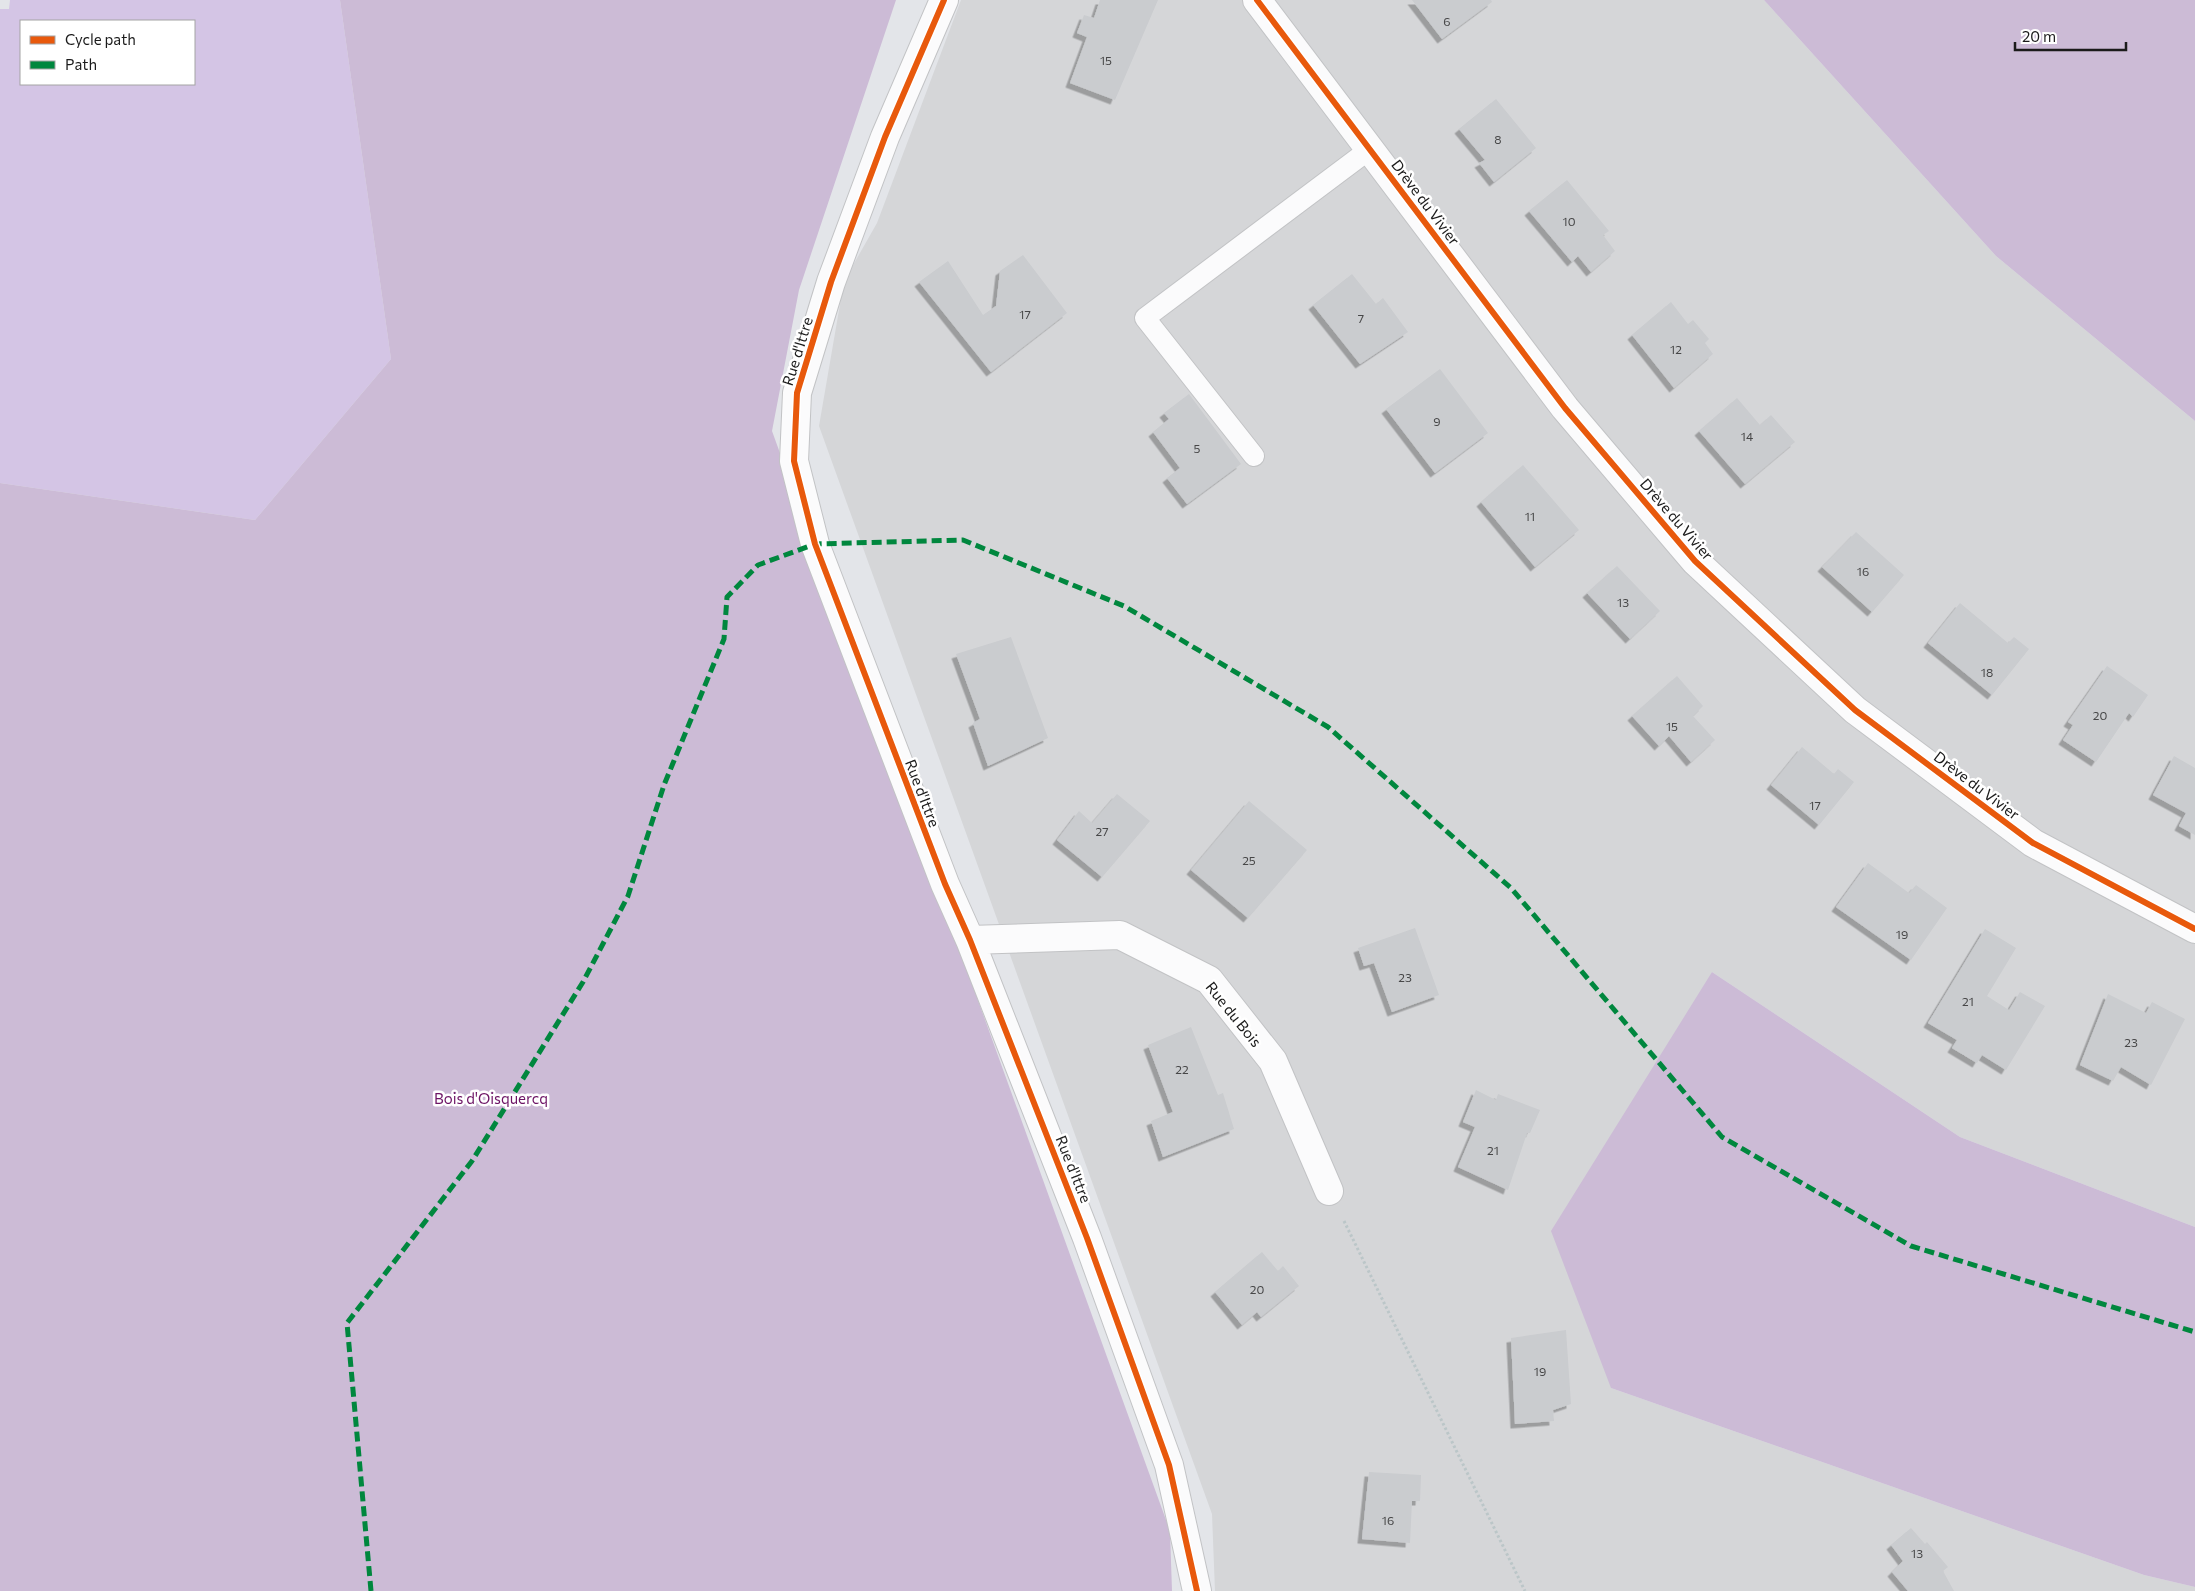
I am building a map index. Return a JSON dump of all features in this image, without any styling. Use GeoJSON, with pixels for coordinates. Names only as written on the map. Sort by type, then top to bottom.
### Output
{"type":"FeatureCollection","features":[{"type":"Feature","properties":{"kind":"street","name":"Rue d'Ittre"},"geometry":{"type":"LineString","coordinates":[[944,0],[885,136],[831,282],[797,393],[794,461],[815,544],[944,884],[970,940],[1088,1238],[1169,1465],[1197,1591]]}},
{"type":"Feature","properties":{"kind":"street","name":"Drève du Vivier"},"geometry":{"type":"LineString","coordinates":[[1257,0],[1565,408],[1696,562],[1855,710],[2033,843],[2195,929]]}},
{"type":"Feature","properties":{"kind":"street","name":"Rue du Bois"},"geometry":{"type":"LineString","coordinates":[[970,940],[1120,935],[1209,980],[1272,1062],[1329,1191]]}},
{"type":"Feature","properties":{"kind":"lane"},"geometry":{"type":"LineString","coordinates":[[1254,456],[1145,318],[1370,149]]}},
{"type":"Feature","properties":{"kind":"path"},"geometry":{"type":"LineString","coordinates":[[1329,1191],[1524,1591]]}},
{"type":"Feature","properties":{"kind":"shaded area"},"geometry":{"type":"Polygon","coordinates":[[[10,0],[340,0],[391,359],[255,520],[0,483],[0,9],[9,9],[10,0]]]}},
{"type":"Feature","properties":{"kind":"shaded area"},"geometry":{"type":"Polygon","coordinates":[[[961,0],[1764,0],[1996,256],[2195,421],[2195,1227],[1960,1137],[1712,972],[1611,1388],[2144,1575],[2195,1587],[2195,1591],[1215,1591],[1212,1514],[819,426],[844,281],[877,223],[961,0]]]}},
{"type":"Feature","properties":{"kind":"green space","name":"Bois d'Oisquercq"},"geometry":{"type":"Polygon","coordinates":[[[340,0],[896,0],[799,290],[772,431],[1170,1531],[1172,1591],[0,1591],[0,483],[255,520],[391,359],[340,0]]]}},
{"type":"Feature","properties":{"kind":"green space"},"geometry":{"type":"Polygon","coordinates":[[[1764,0],[2195,0],[2195,421],[1996,256],[1764,0]]]}},
{"type":"Feature","properties":{"kind":"green space"},"geometry":{"type":"Polygon","coordinates":[[[1712,972],[1960,1137],[2195,1227],[2195,1587],[2144,1575],[1611,1388],[1551,1231],[1712,972]]]}},
{"type":"Feature","properties":{"kind":"building"},"geometry":{"type":"Polygon","coordinates":[[[1100,0],[1158,0],[1115,100],[1070,83],[1087,37],[1077,33],[1084,15],[1094,18],[1100,0]]]}},
{"type":"Feature","properties":{"kind":"building"},"geometry":{"type":"Polygon","coordinates":[[[1412,0],[1491,0],[1492,2],[1442,39],[1412,0]]]}},
{"type":"Feature","properties":{"kind":"building"},"geometry":{"type":"Polygon","coordinates":[[[1496,99],[1536,148],[1494,182],[1479,163],[1485,160],[1459,129],[1496,99]]]}},
{"type":"Feature","properties":{"kind":"building"},"geometry":{"type":"Polygon","coordinates":[[[1567,180],[1609,231],[1603,235],[1615,251],[1591,272],[1578,256],[1572,262],[1529,211],[1567,180]]]}},
{"type":"Feature","properties":{"kind":"building"},"geometry":{"type":"Polygon","coordinates":[[[1023,255],[1067,313],[991,372],[919,282],[948,261],[983,315],[996,306],[1000,271],[1023,255]]]}},
{"type":"Feature","properties":{"kind":"building"},"geometry":{"type":"Polygon","coordinates":[[[1352,274],[1376,304],[1383,298],[1408,332],[1360,364],[1313,305],[1352,274]]]}},
{"type":"Feature","properties":{"kind":"building"},"geometry":{"type":"Polygon","coordinates":[[[1671,302],[1688,324],[1693,320],[1709,339],[1705,343],[1713,354],[1674,388],[1632,335],[1671,302]]]}},
{"type":"Feature","properties":{"kind":"building"},"geometry":{"type":"Polygon","coordinates":[[[1440,369],[1488,433],[1435,473],[1386,409],[1440,369]]]}},
{"type":"Feature","properties":{"kind":"building"},"geometry":{"type":"Polygon","coordinates":[[[1189,394],[1241,464],[1187,504],[1167,478],[1180,468],[1153,432],[1169,419],[1164,413],[1189,394]]]}},
{"type":"Feature","properties":{"kind":"building"},"geometry":{"type":"Polygon","coordinates":[[[1737,398],[1760,425],[1771,415],[1795,442],[1745,484],[1699,431],[1737,398]]]}},
{"type":"Feature","properties":{"kind":"building"},"geometry":{"type":"Polygon","coordinates":[[[1523,465],[1579,530],[1535,567],[1481,502],[1523,465]]]}},
{"type":"Feature","properties":{"kind":"building"},"geometry":{"type":"Polygon","coordinates":[[[1856,532],[1904,575],[1872,612],[1822,567],[1856,532]]]}},
{"type":"Feature","properties":{"kind":"building"},"geometry":{"type":"Polygon","coordinates":[[[1617,566],[1660,611],[1630,639],[1587,593],[1617,566]]]}},
{"type":"Feature","properties":{"kind":"building"},"geometry":{"type":"Polygon","coordinates":[[[1960,603],[2008,643],[2014,637],[2029,649],[1992,695],[1928,643],[1960,603]]]}},
{"type":"Feature","properties":{"kind":"building"},"geometry":{"type":"Polygon","coordinates":[[[1011,637],[1048,738],[988,766],[973,723],[980,719],[956,654],[1011,637]]]}},
{"type":"Feature","properties":{"kind":"building"},"geometry":{"type":"Polygon","coordinates":[[[2107,666],[2148,695],[2133,717],[2129,713],[2096,762],[2063,740],[2073,725],[2068,722],[2107,666]]]}},
{"type":"Feature","properties":{"kind":"building"},"geometry":{"type":"Polygon","coordinates":[[[1677,676],[1703,706],[1693,716],[1715,740],[1691,762],[1669,736],[1659,746],[1632,716],[1677,676]]]}},
{"type":"Feature","properties":{"kind":"building"},"geometry":{"type":"Polygon","coordinates":[[[1802,747],[1834,774],[1838,769],[1854,782],[1819,825],[1771,785],[1802,747]]]}},
{"type":"Feature","properties":{"kind":"building"},"geometry":{"type":"Polygon","coordinates":[[[2174,756],[2195,768],[2195,835],[2179,826],[2186,813],[2153,795],[2174,756]]]}},
{"type":"Feature","properties":{"kind":"building"},"geometry":{"type":"Polygon","coordinates":[[[1117,794],[1150,821],[1102,877],[1057,840],[1079,811],[1092,823],[1117,794]]]}},
{"type":"Feature","properties":{"kind":"building"},"geometry":{"type":"Polygon","coordinates":[[[1249,801],[1307,850],[1248,918],[1191,870],[1249,801]]]}},
{"type":"Feature","properties":{"kind":"building"},"geometry":{"type":"Polygon","coordinates":[[[1868,863],[1909,893],[1916,885],[1947,908],[1911,960],[1836,907],[1868,863]]]}},
{"type":"Feature","properties":{"kind":"building"},"geometry":{"type":"Polygon","coordinates":[[[1415,928],[1439,995],[1392,1012],[1374,963],[1364,966],[1358,948],[1415,928]]]}},
{"type":"Feature","properties":{"kind":"building"},"geometry":{"type":"Polygon","coordinates":[[[1985,929],[2016,948],[1987,996],[2009,1010],[2020,992],[2045,1006],[2006,1070],[1982,1055],[1977,1063],[1952,1048],[1957,1040],[1928,1023],[1985,929]]]}},
{"type":"Feature","properties":{"kind":"building"},"geometry":{"type":"Polygon","coordinates":[[[2108,994],[2146,1013],[2152,1002],[2185,1019],[2151,1085],[2121,1067],[2113,1081],[2080,1065],[2108,994]]]}},
{"type":"Feature","properties":{"kind":"building"},"geometry":{"type":"Polygon","coordinates":[[[1191,1027],[1218,1095],[1223,1093],[1234,1129],[1163,1157],[1151,1121],[1173,1112],[1148,1045],[1191,1027]]]}},
{"type":"Feature","properties":{"kind":"building"},"geometry":{"type":"Polygon","coordinates":[[[1476,1090],[1496,1100],[1498,1094],[1540,1110],[1530,1133],[1527,1133],[1508,1190],[1458,1167],[1475,1127],[1463,1122],[1476,1090]]]}},
{"type":"Feature","properties":{"kind":"building"},"geometry":{"type":"Polygon","coordinates":[[[1262,1252],[1278,1271],[1283,1266],[1299,1286],[1261,1317],[1257,1312],[1242,1325],[1215,1292],[1262,1252]]]}},
{"type":"Feature","properties":{"kind":"building"},"geometry":{"type":"Polygon","coordinates":[[[1566,1330],[1571,1404],[1553,1410],[1554,1421],[1515,1424],[1511,1338],[1566,1330]]]}},
{"type":"Feature","properties":{"kind":"building"},"geometry":{"type":"Polygon","coordinates":[[[1369,1472],[1421,1475],[1420,1501],[1412,1501],[1410,1543],[1362,1539],[1369,1472]]]}},
{"type":"Feature","properties":{"kind":"building"},"geometry":{"type":"Polygon","coordinates":[[[1911,1528],[1925,1544],[1927,1542],[1948,1567],[1943,1571],[1954,1591],[1908,1591],[1892,1572],[1903,1561],[1891,1545],[1911,1528]]]}},
{"type":"Feature","properties":{"kind":"marked path"},"geometry":{"type":"LineString","coordinates":[[371,1591],[347,1323],[472,1161],[583,982],[628,896],[664,785],[724,639],[727,597],[758,565],[815,544],[963,540],[1124,606],[1328,727],[1511,888],[1722,1137],[1911,1246],[2195,1332]]}},
{"type":"Feature","properties":{"kind":"cycle path"},"geometry":{"type":"LineString","coordinates":[[944,0],[885,137],[831,282],[797,393],[794,461],[815,544],[945,884],[970,940],[1087,1238],[1169,1465],[1197,1591]]}},
{"type":"Feature","properties":{"kind":"cycle path"},"geometry":{"type":"LineString","coordinates":[[1257,0],[1565,408],[1695,561],[1855,710],[2033,843],[2195,929]]}}]}
